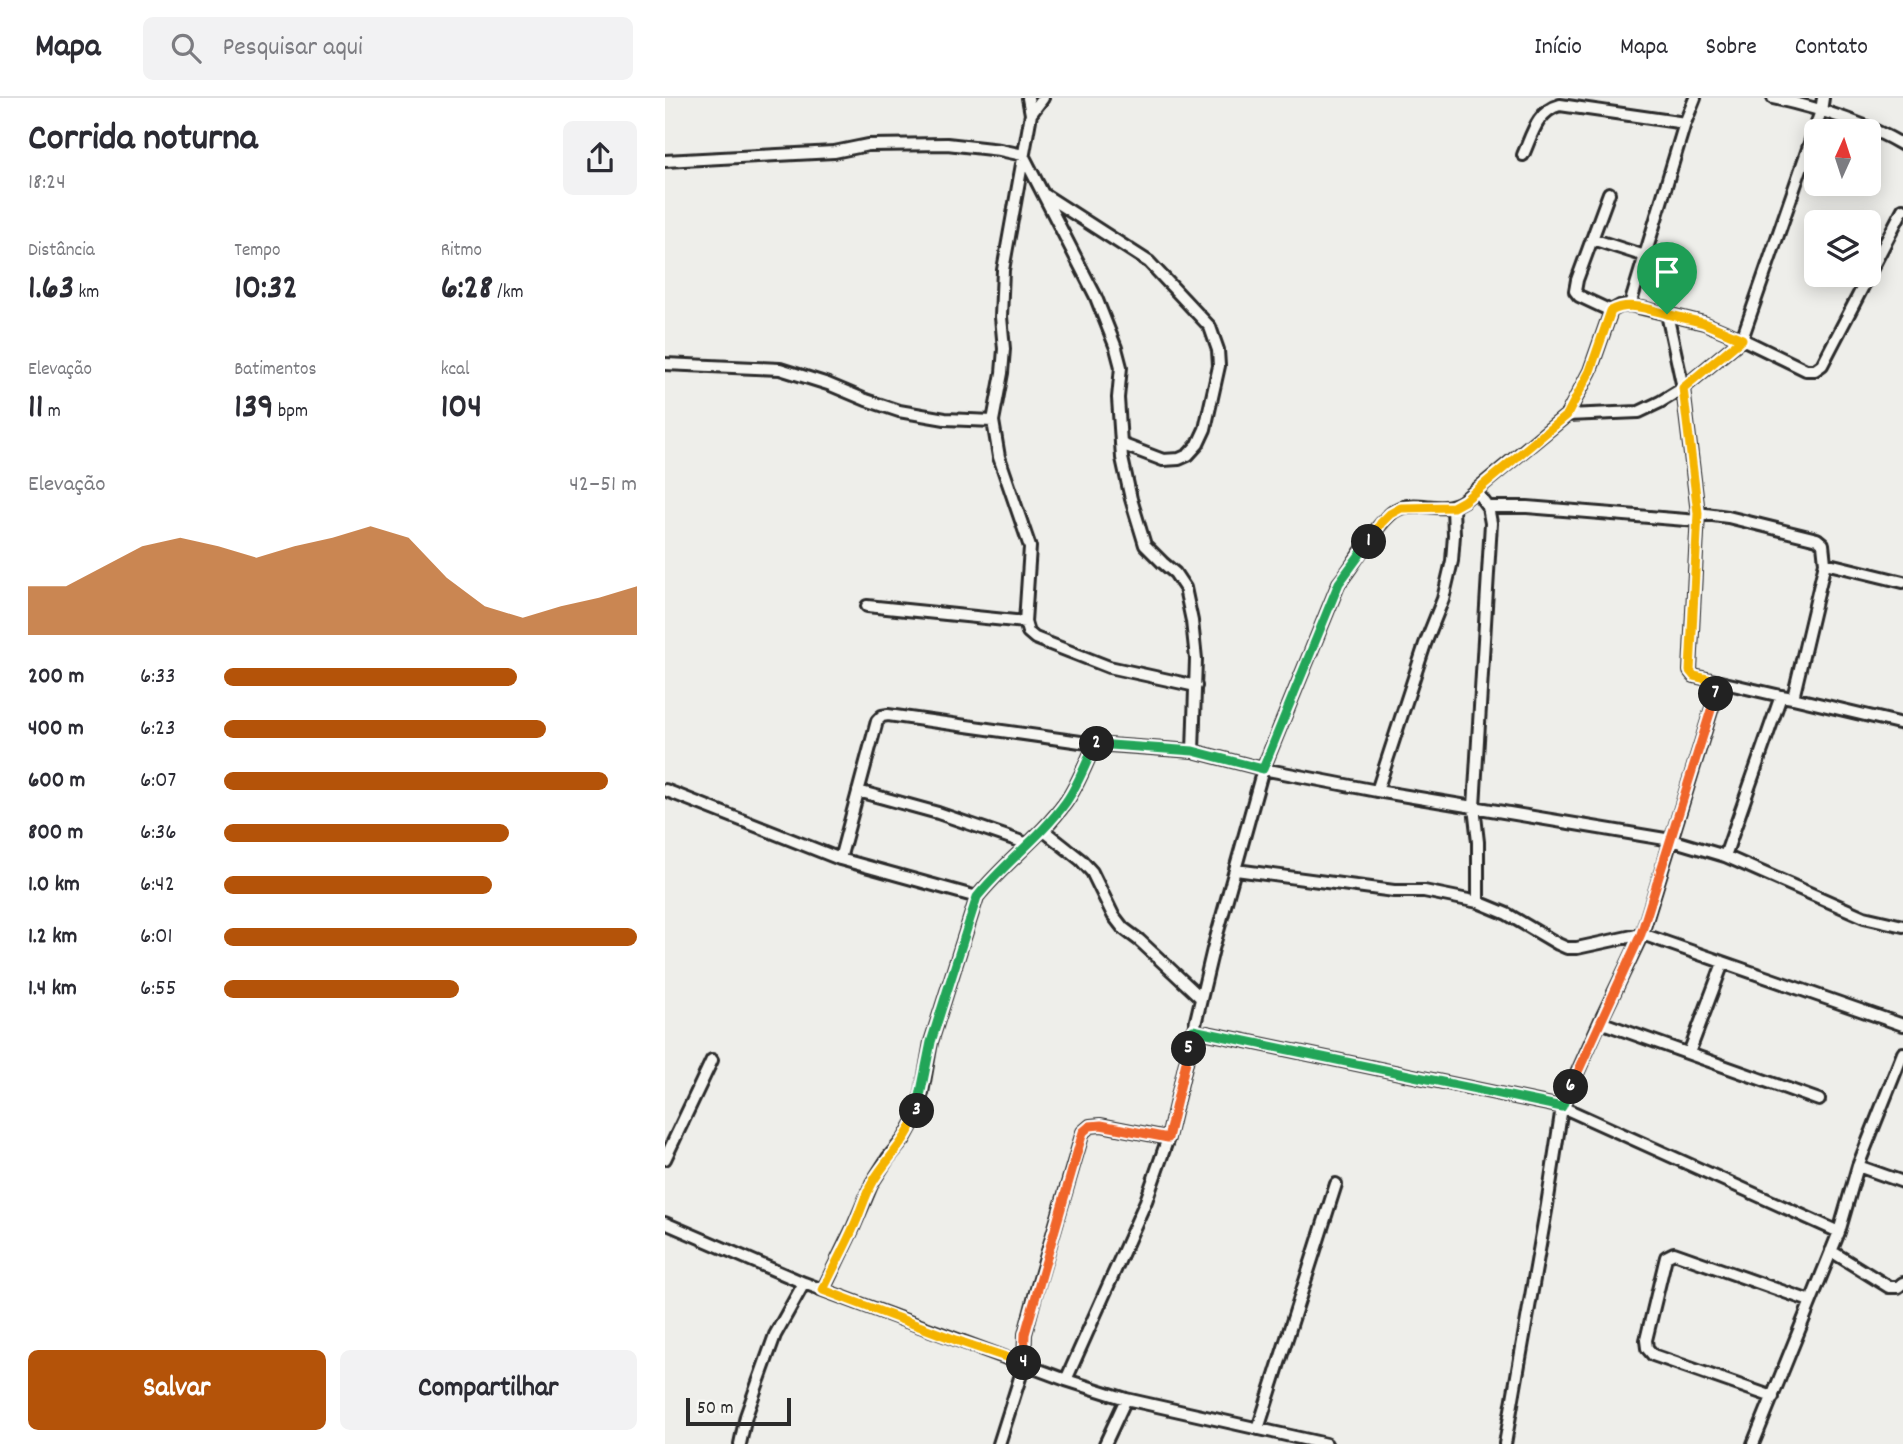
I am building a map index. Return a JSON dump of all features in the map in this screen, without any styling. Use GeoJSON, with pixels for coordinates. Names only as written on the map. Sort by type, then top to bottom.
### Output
{"type":"FeatureCollection","features":[{"type":"Feature","properties":{"kind":"street"},"geometry":{"type":"LineString","coordinates":[[1028,98],[1031,114],[1003,270],[1001,317],[1004,349],[993,421],[999,457],[1030,547],[1025,622],[1028,632],[1035,638],[1109,667],[1196,686]]}},
{"type":"Feature","properties":{"kind":"street"},"geometry":{"type":"LineString","coordinates":[[1031,114],[1043,98]]}},
{"type":"Feature","properties":{"kind":"street"},"geometry":{"type":"LineString","coordinates":[[1630,305],[1695,98]]}},
{"type":"Feature","properties":{"kind":"street"},"geometry":{"type":"LineString","coordinates":[[1773,98],[1821,111],[1883,134],[1903,145]]}},
{"type":"Feature","properties":{"kind":"street"},"geometry":{"type":"LineString","coordinates":[[1567,415],[1639,412],[1683,388],[1742,339],[1821,111],[1823,98]]}},
{"type":"Feature","properties":{"kind":"street"},"geometry":{"type":"LineString","coordinates":[[1523,155],[1540,118],[1552,107],[1560,105],[1685,123]]}},
{"type":"Feature","properties":{"kind":"street"},"geometry":{"type":"LineString","coordinates":[[665,161],[834,152],[868,145],[921,144],[960,145],[1023,155]]}},
{"type":"Feature","properties":{"kind":"street"},"geometry":{"type":"LineString","coordinates":[[1023,155],[1095,295],[1116,348],[1121,367],[1118,398],[1122,458],[1145,545],[1175,573],[1185,588],[1196,659],[1193,751]]}},
{"type":"Feature","properties":{"kind":"street"},"geometry":{"type":"LineString","coordinates":[[1042,193],[1149,262],[1210,327],[1218,350],[1219,366],[1205,429],[1188,456],[1163,460],[1121,444]]}},
{"type":"Feature","properties":{"kind":"street"},"geometry":{"type":"LineString","coordinates":[[1609,193],[1575,292],[1611,311]]}},
{"type":"Feature","properties":{"kind":"street"},"geometry":{"type":"LineString","coordinates":[[1881,251],[1903,209]]}},
{"type":"Feature","properties":{"kind":"street"},"geometry":{"type":"LineString","coordinates":[[1592,239],[1645,256]]}},
{"type":"Feature","properties":{"kind":"street"},"geometry":{"type":"LineString","coordinates":[[1066,1380],[1146,1201],[1168,1138],[1201,998],[1263,769],[1339,583],[1381,523],[1401,508],[1453,507],[1567,415],[1590,371],[1611,311],[1620,306],[1630,305],[1704,323],[1806,370],[1815,370],[1822,365],[1862,287]]}},
{"type":"Feature","properties":{"kind":"street"},"geometry":{"type":"LineString","coordinates":[[1667,314],[1683,388],[1698,517],[1690,671],[1694,676],[1903,724]]}},
{"type":"Feature","properties":{"kind":"street"},"geometry":{"type":"LineString","coordinates":[[665,364],[780,369],[898,411],[944,419],[993,421]]}},
{"type":"Feature","properties":{"kind":"street"},"geometry":{"type":"LineString","coordinates":[[1476,491],[1491,514],[1474,807],[1478,827],[1478,902]]}},
{"type":"Feature","properties":{"kind":"street"},"geometry":{"type":"LineString","coordinates":[[1377,791],[1425,644],[1443,599],[1452,561],[1453,507]]}},
{"type":"Feature","properties":{"kind":"street"},"geometry":{"type":"LineString","coordinates":[[1488,508],[1527,507],[1728,517],[1818,539],[1823,544],[1825,563],[1793,698]]}},
{"type":"Feature","properties":{"kind":"street"},"geometry":{"type":"LineString","coordinates":[[1825,563],[1903,582]]}},
{"type":"Feature","properties":{"kind":"street"},"geometry":{"type":"LineString","coordinates":[[867,606],[1025,622]]}},
{"type":"Feature","properties":{"kind":"street"},"geometry":{"type":"LineString","coordinates":[[1505,1444],[1562,1107],[1641,934],[1720,682]]}},
{"type":"Feature","properties":{"kind":"street"},"geometry":{"type":"LineString","coordinates":[[1725,856],[1781,696]]}},
{"type":"Feature","properties":{"kind":"street"},"geometry":{"type":"LineString","coordinates":[[840,859],[877,721],[882,716],[1095,744],[1193,751],[1263,769],[1377,791],[1671,839],[1725,856],[1864,917],[1903,926]]}},
{"type":"Feature","properties":{"kind":"street"},"geometry":{"type":"LineString","coordinates":[[823,1290],[872,1183],[915,1119],[931,1042],[977,897],[992,878],[1043,830],[1067,800],[1095,744]]}},
{"type":"Feature","properties":{"kind":"street"},"geometry":{"type":"LineString","coordinates":[[665,790],[840,859],[977,897]]}},
{"type":"Feature","properties":{"kind":"street"},"geometry":{"type":"LineString","coordinates":[[859,791],[937,813],[1028,844]]}},
{"type":"Feature","properties":{"kind":"street"},"geometry":{"type":"LineString","coordinates":[[1043,830],[1092,872],[1113,915],[1123,928],[1201,998]]}},
{"type":"Feature","properties":{"kind":"street"},"geometry":{"type":"LineString","coordinates":[[1236,870],[1394,891],[1424,891],[1478,902],[1507,914],[1567,948],[1641,934],[1903,1025]]}},
{"type":"Feature","properties":{"kind":"street"},"geometry":{"type":"LineString","coordinates":[[1689,1053],[1723,963]]}},
{"type":"Feature","properties":{"kind":"street"},"geometry":{"type":"LineString","coordinates":[[1600,1022],[1819,1100]]}},
{"type":"Feature","properties":{"kind":"street"},"geometry":{"type":"LineString","coordinates":[[1193,1030],[1562,1107],[1839,1232]]}},
{"type":"Feature","properties":{"kind":"street"},"geometry":{"type":"LineString","coordinates":[[1753,1444],[1839,1232],[1858,1166],[1903,1053]]}},
{"type":"Feature","properties":{"kind":"street"},"geometry":{"type":"LineString","coordinates":[[667,1151],[712,1060]]}},
{"type":"Feature","properties":{"kind":"street"},"geometry":{"type":"LineString","coordinates":[[999,1444],[1024,1365],[1025,1334],[1083,1132],[1090,1126],[1101,1125],[1168,1138]]}},
{"type":"Feature","properties":{"kind":"street"},"geometry":{"type":"LineString","coordinates":[[1858,1166],[1903,1182]]}},
{"type":"Feature","properties":{"kind":"street"},"geometry":{"type":"LineString","coordinates":[[1258,1429],[1336,1184]]}},
{"type":"Feature","properties":{"kind":"street"},"geometry":{"type":"LineString","coordinates":[[665,1223],[804,1283],[1066,1380],[1126,1399],[1326,1444]]}},
{"type":"Feature","properties":{"kind":"street"},"geometry":{"type":"LineString","coordinates":[[1831,1251],[1889,1287],[1898,1287],[1903,1283]]}},
{"type":"Feature","properties":{"kind":"street"},"geometry":{"type":"LineString","coordinates":[[1773,1397],[1653,1354],[1647,1348],[1646,1340],[1665,1257],[1674,1253],[1810,1301]]}},
{"type":"Feature","properties":{"kind":"street"},"geometry":{"type":"LineString","coordinates":[[740,1444],[746,1416],[775,1335],[804,1283]]}},
{"type":"Feature","properties":{"kind":"street"},"geometry":{"type":"LineString","coordinates":[[1105,1444],[1126,1399]]}},
{"type":"Feature","properties":{"kind":"route"},"geometry":{"type":"LineString","coordinates":[[1630,305],[1667,314],[1704,323],[1742,339],[1683,388],[1698,513],[1690,671],[1694,676],[1720,682],[1641,934],[1562,1107],[1193,1030],[1168,1138],[1101,1125],[1090,1126],[1083,1132],[1025,1334],[1024,1365],[823,1290],[872,1183],[915,1119],[931,1042],[977,897],[992,878],[1043,830],[1067,800],[1095,744],[1193,751],[1263,769],[1339,583],[1381,523],[1401,508],[1453,507],[1464,501],[1567,415],[1590,371],[1611,311],[1630,305]]}}]}
